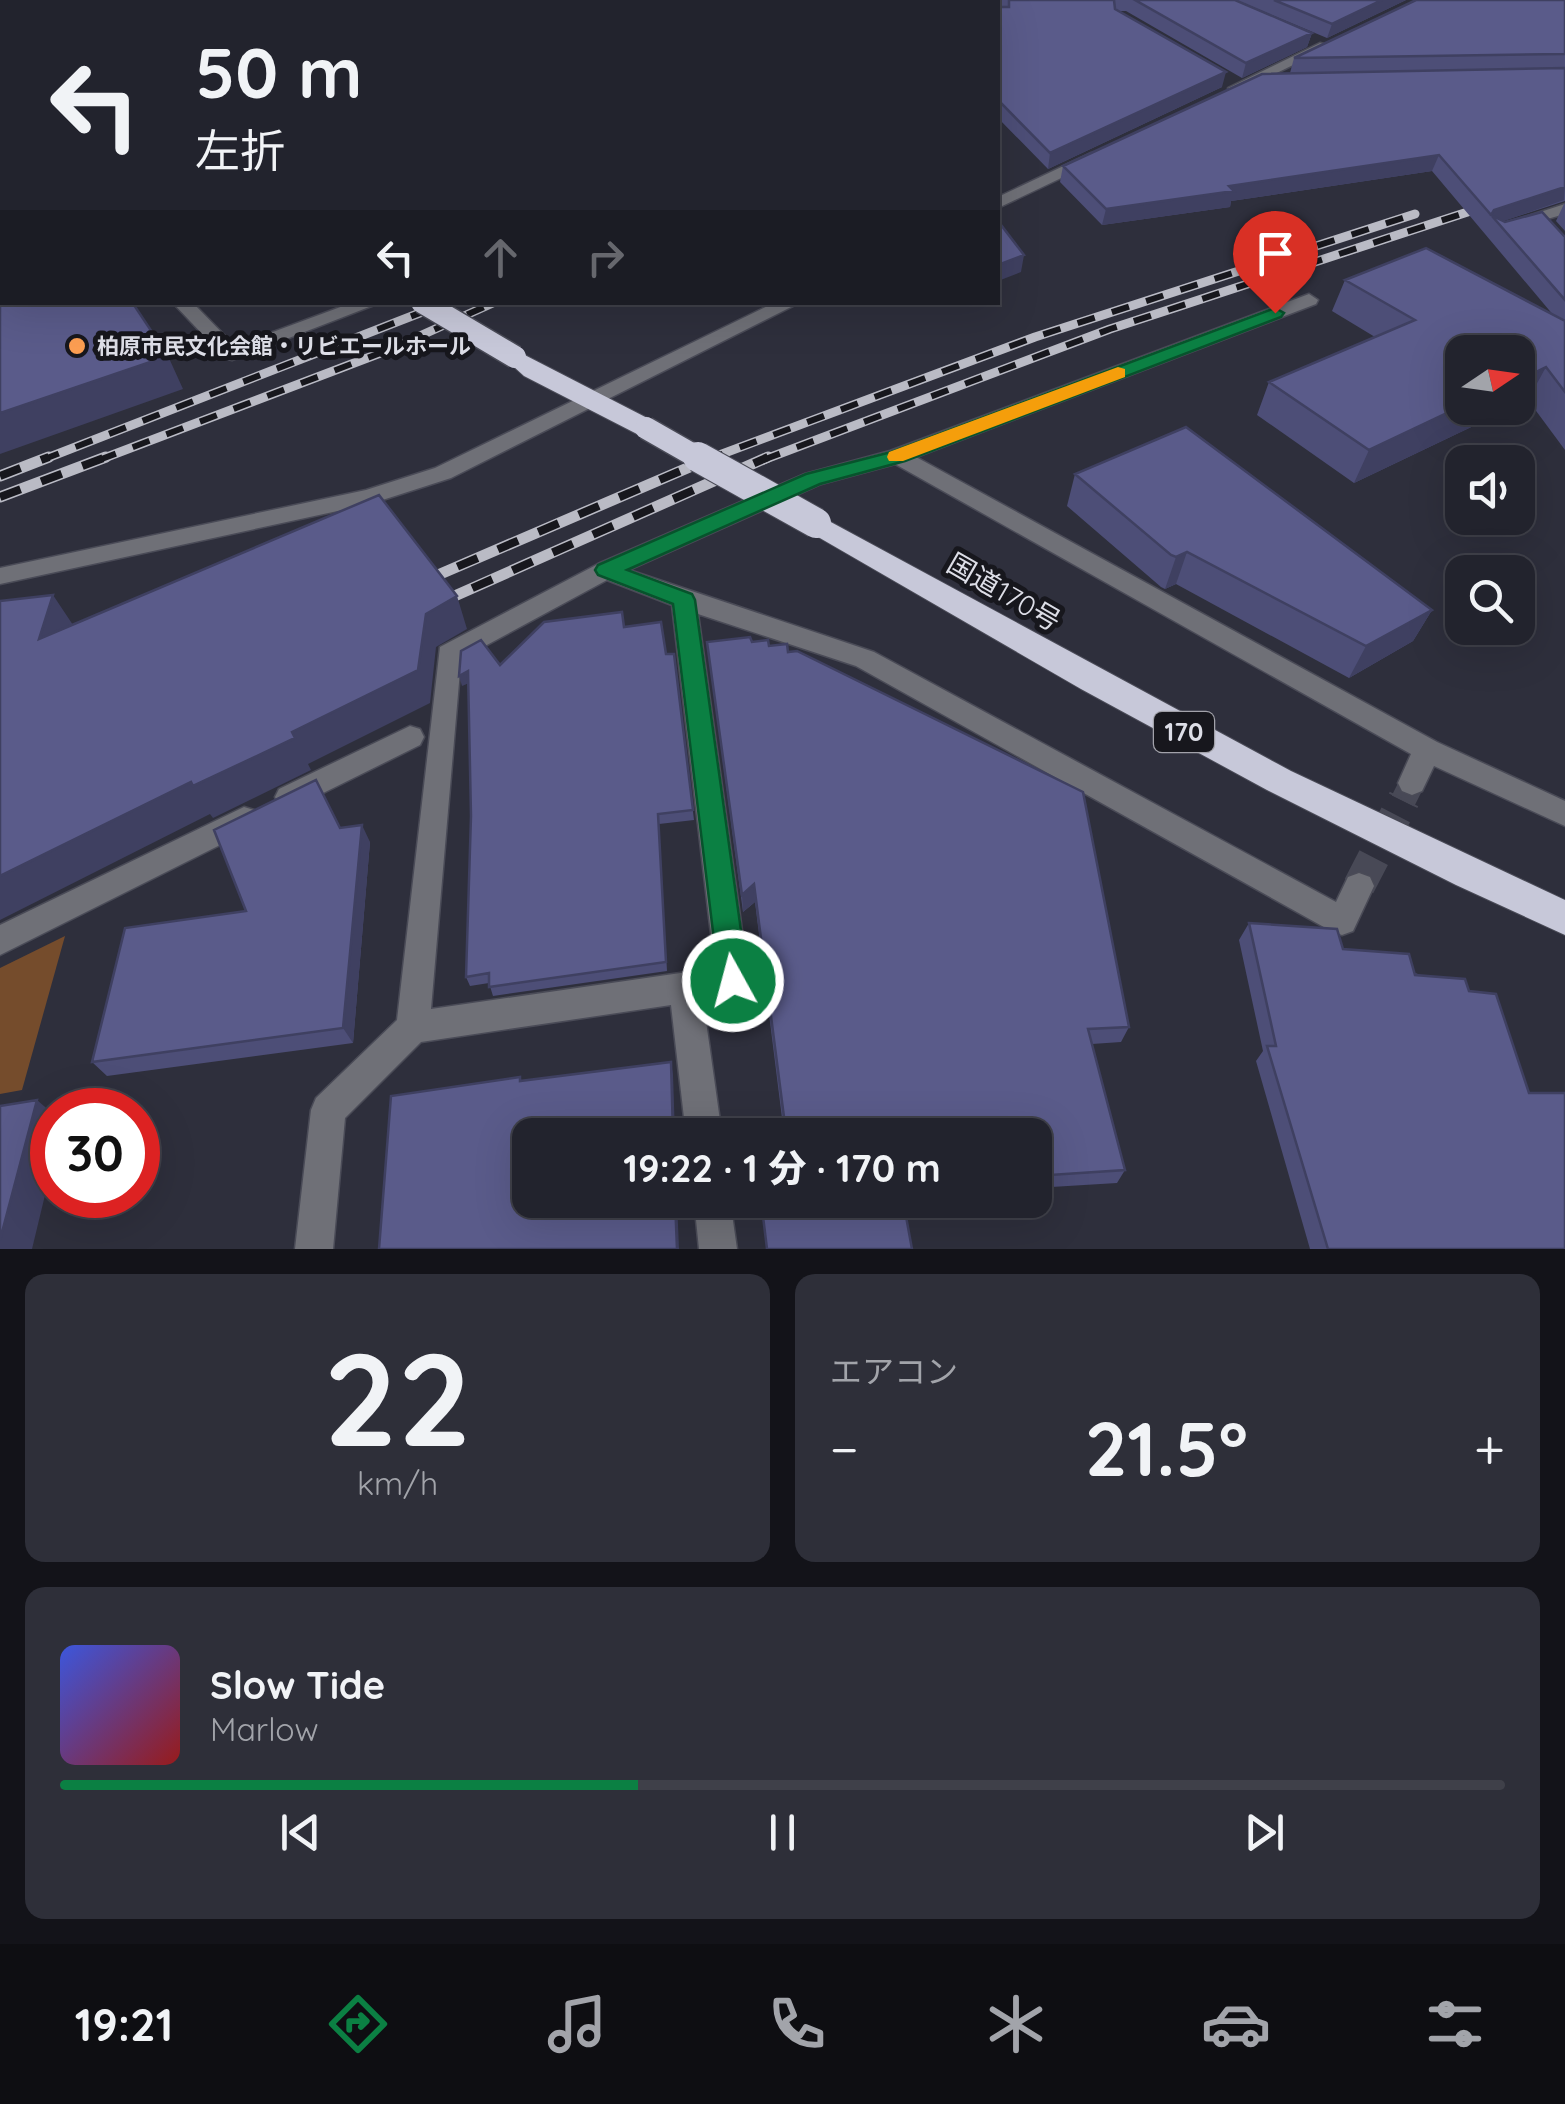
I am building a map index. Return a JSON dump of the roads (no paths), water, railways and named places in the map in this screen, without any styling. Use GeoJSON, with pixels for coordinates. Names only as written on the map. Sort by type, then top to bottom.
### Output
{"type":"FeatureCollection","features":[{"type":"Feature","properties":{"kind":"highway","name":"国道170号"},"geometry":{"type":"LineString","coordinates":[[427,305],[515,356],[532,371],[646,428],[1104,690],[1294,790],[1565,918]]}},
{"type":"Feature","properties":{"kind":"street"},"geometry":{"type":"LineString","coordinates":[[1308,38],[1326,46]]}},
{"type":"Feature","properties":{"kind":"street"},"geometry":{"type":"LineString","coordinates":[[1222,94],[1343,38]]}},
{"type":"Feature","properties":{"kind":"street"},"geometry":{"type":"LineString","coordinates":[[1222,76],[1243,84],[1287,82]]}},
{"type":"Feature","properties":{"kind":"street"},"geometry":{"type":"LineString","coordinates":[[1000,202],[1104,151]]}},
{"type":"Feature","properties":{"kind":"street"},"geometry":{"type":"LineString","coordinates":[[1496,230],[1565,209]]}},
{"type":"Feature","properties":{"kind":"street"},"geometry":{"type":"LineString","coordinates":[[1538,217],[1556,237]]}},
{"type":"Feature","properties":{"kind":"street"},"geometry":{"type":"LineString","coordinates":[[414,1027],[449,654],[606,570],[813,479],[898,456],[1310,300]]}},
{"type":"Feature","properties":{"kind":"street"},"geometry":{"type":"LineString","coordinates":[[184,305],[232,354],[365,305]]}},
{"type":"Feature","properties":{"kind":"street"},"geometry":{"type":"LineString","coordinates":[[0,576],[370,497],[443,473],[786,305]]}},
{"type":"Feature","properties":{"kind":"street"},"geometry":{"type":"LineString","coordinates":[[898,456],[1428,750],[1565,814]]}},
{"type":"Feature","properties":{"kind":"street"},"geometry":{"type":"LineString","coordinates":[[606,570],[684,600],[865,659],[1342,921],[1359,886]]}},
{"type":"Feature","properties":{"kind":"street"},"geometry":{"type":"LineString","coordinates":[[314,1249],[328,1110],[414,1027],[733,981],[684,600]]}},
{"type":"Feature","properties":{"kind":"street"},"geometry":{"type":"LineString","coordinates":[[0,940],[410,737]]}},
{"type":"Feature","properties":{"kind":"street"},"geometry":{"type":"LineString","coordinates":[[1412,782],[1428,750]]}},
{"type":"Feature","properties":{"kind":"street"},"geometry":{"type":"LineString","coordinates":[[685,988],[702,1118]]}},
{"type":"Feature","properties":{"kind":"street"},"geometry":{"type":"LineString","coordinates":[[714,1218],[718,1249]]}},
{"type":"Feature","properties":{"kind":"tunnel"},"geometry":{"type":"LineString","coordinates":[[1404,799],[1412,783]]}},
{"type":"Feature","properties":{"kind":"tunnel"},"geometry":{"type":"LineString","coordinates":[[1359,886],[1404,799]]}},
{"type":"Feature","properties":{"kind":"railway"},"geometry":{"type":"LineString","coordinates":[[763,460],[1110,329],[1492,204]]}},
{"type":"Feature","properties":{"kind":"railway"},"geometry":{"type":"LineString","coordinates":[[706,460],[1035,337],[1415,214]]}},
{"type":"Feature","properties":{"kind":"railway"},"geometry":{"type":"LineString","coordinates":[[42,460],[440,305]]}},
{"type":"Feature","properties":{"kind":"railway"},"geometry":{"type":"LineString","coordinates":[[99,460],[391,349],[488,305]]}},
{"type":"Feature","properties":{"kind":"railway"},"geometry":{"type":"LineString","coordinates":[[0,476],[49,457]]}},
{"type":"Feature","properties":{"kind":"railway"},"geometry":{"type":"LineString","coordinates":[[0,497],[106,457]]}},
{"type":"Feature","properties":{"kind":"railway"},"geometry":{"type":"LineString","coordinates":[[706,460],[713,457]]}},
{"type":"Feature","properties":{"kind":"railway"},"geometry":{"type":"LineString","coordinates":[[432,606],[768,457]]}},
{"type":"Feature","properties":{"kind":"railway"},"geometry":{"type":"LineString","coordinates":[[417,584],[706,460]]}},
{"type":"Feature","properties":{"kind":"place","name":"柏原市民文化会館・リビエールホール"},"geometry":{"type":"Point","coordinates":[77,346]}}]}
